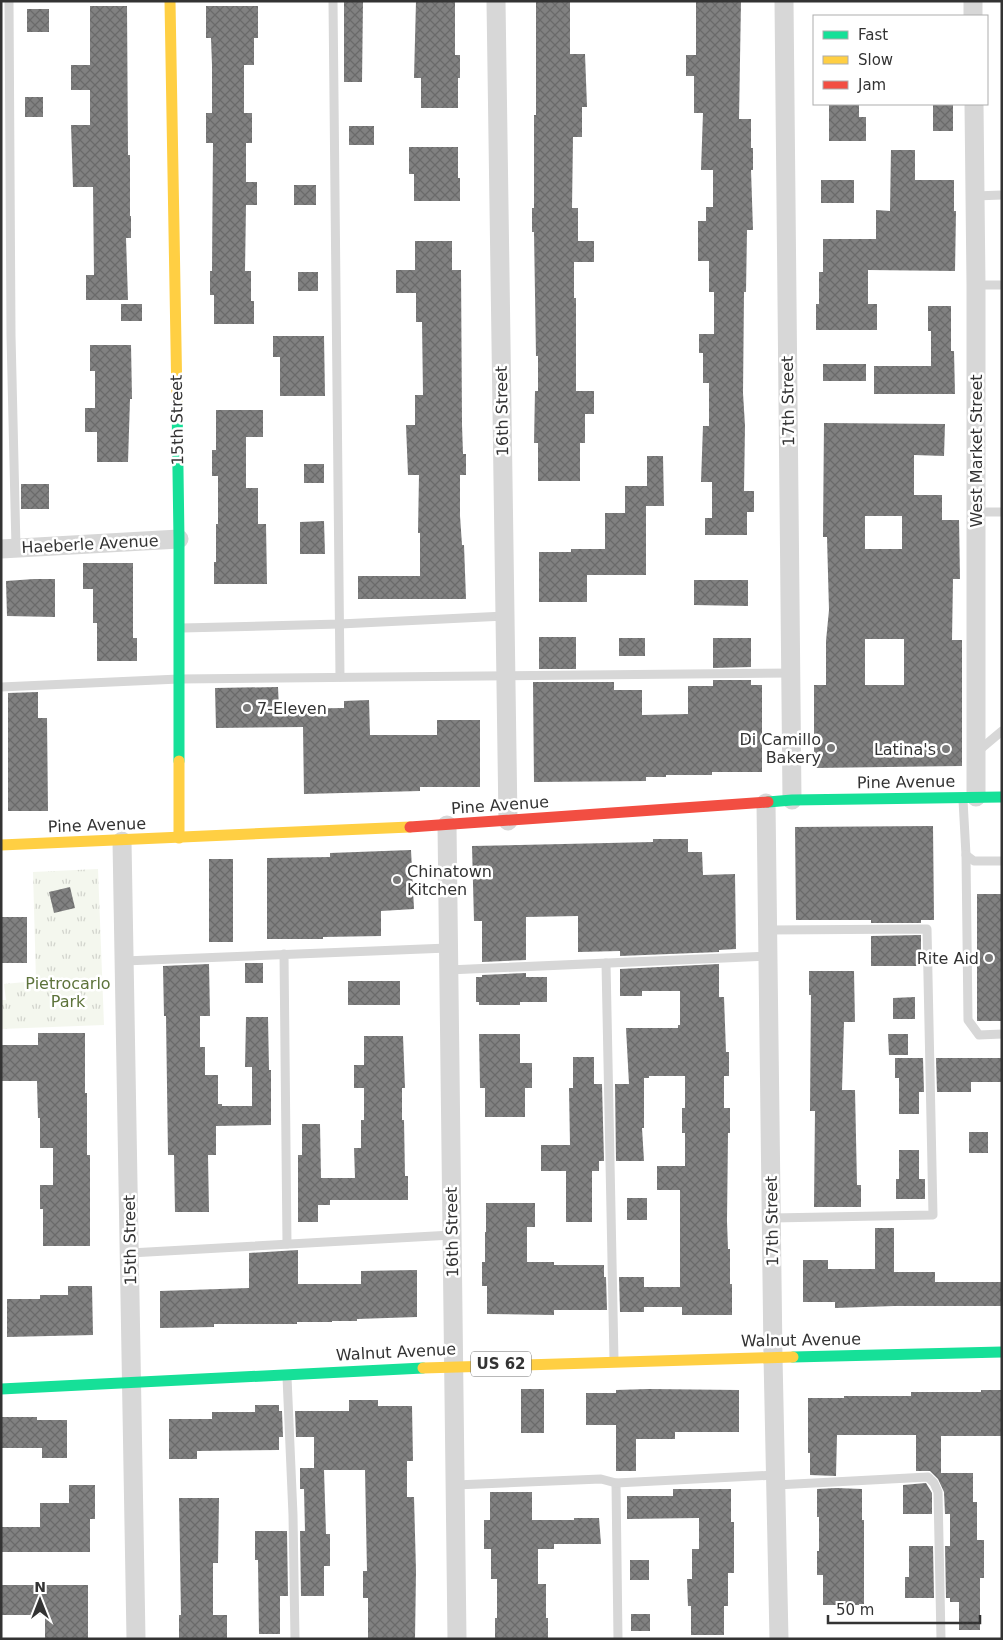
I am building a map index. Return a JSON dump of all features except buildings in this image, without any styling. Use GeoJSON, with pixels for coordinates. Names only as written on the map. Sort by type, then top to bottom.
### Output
{"type":"FeatureCollection","features":[{"type":"Feature","properties":{"kind":"main road","name":"15th Street"},"geometry":{"type":"LineString","coordinates":[[170,1],[179,539],[179,838]]}},
{"type":"Feature","properties":{"kind":"main road","name":"Pine Avenue"},"geometry":{"type":"LineString","coordinates":[[1,845],[447,825],[792,800],[1002,797]]}},
{"type":"Feature","properties":{"kind":"main road","name":"Walnut Avenue"},"geometry":{"type":"LineString","coordinates":[[1,1389],[453,1366],[1002,1352]]}},
{"type":"Feature","properties":{"kind":"street","name":"16th Street"},"geometry":{"type":"LineString","coordinates":[[496,1],[508,820]]}},
{"type":"Feature","properties":{"kind":"street","name":"17th Street"},"geometry":{"type":"LineString","coordinates":[[784,1],[792,800]]}},
{"type":"Feature","properties":{"kind":"street"},"geometry":{"type":"LineString","coordinates":[[973,1],[973,15]]}},
{"type":"Feature","properties":{"kind":"street","name":"West Market Street"},"geometry":{"type":"LineString","coordinates":[[969,797],[977,752],[974,105]]}},
{"type":"Feature","properties":{"kind":"street","name":"Haeberle Avenue"},"geometry":{"type":"LineString","coordinates":[[9,549],[179,539]]}},
{"type":"Feature","properties":{"kind":"street","name":"17th Street"},"geometry":{"type":"LineString","coordinates":[[766,803],[773,1357],[779,1639]]}},
{"type":"Feature","properties":{"kind":"street","name":"16th Street"},"geometry":{"type":"LineString","coordinates":[[447,825],[457,1639]]}},
{"type":"Feature","properties":{"kind":"street","name":"15th Street"},"geometry":{"type":"LineString","coordinates":[[122,840],[133,1382],[136,1639]]}},
{"type":"Feature","properties":{"kind":"lane"},"geometry":{"type":"LineString","coordinates":[[9,1],[11,344],[9,549]]}},
{"type":"Feature","properties":{"kind":"lane"},"geometry":{"type":"LineString","coordinates":[[332,1],[340,677]]}},
{"type":"Feature","properties":{"kind":"lane"},"geometry":{"type":"LineString","coordinates":[[975,196],[1002,195]]}},
{"type":"Feature","properties":{"kind":"lane"},"geometry":{"type":"LineString","coordinates":[[976,285],[1002,285]]}},
{"type":"Feature","properties":{"kind":"lane"},"geometry":{"type":"LineString","coordinates":[[976,512],[1002,512]]}},
{"type":"Feature","properties":{"kind":"lane"},"geometry":{"type":"LineString","coordinates":[[179,628],[340,624],[505,616]]}},
{"type":"Feature","properties":{"kind":"lane"},"geometry":{"type":"LineString","coordinates":[[1,687],[179,678],[791,673]]}},
{"type":"Feature","properties":{"kind":"lane"},"geometry":{"type":"LineString","coordinates":[[977,752],[1002,732]]}},
{"type":"Feature","properties":{"kind":"lane"},"geometry":{"type":"LineString","coordinates":[[969,797],[966,856],[968,1020],[979,1035],[1002,1034]]}},
{"type":"Feature","properties":{"kind":"lane"},"geometry":{"type":"LineString","coordinates":[[966,856],[974,861],[1002,861]]}},
{"type":"Feature","properties":{"kind":"lane"},"geometry":{"type":"LineString","coordinates":[[768,930],[927,929],[933,1215],[772,1218]]}},
{"type":"Feature","properties":{"kind":"lane"},"geometry":{"type":"LineString","coordinates":[[124,961],[448,948]]}},
{"type":"Feature","properties":{"kind":"lane"},"geometry":{"type":"LineString","coordinates":[[284,954],[287,1244]]}},
{"type":"Feature","properties":{"kind":"lane"},"geometry":{"type":"LineString","coordinates":[[448,970],[768,956]]}},
{"type":"Feature","properties":{"kind":"lane"},"geometry":{"type":"LineString","coordinates":[[606,963],[614,1362]]}},
{"type":"Feature","properties":{"kind":"lane"},"geometry":{"type":"LineString","coordinates":[[130,1253],[452,1235]]}},
{"type":"Feature","properties":{"kind":"lane"},"geometry":{"type":"LineString","coordinates":[[287,1374],[293,1515],[294,1639]]}},
{"type":"Feature","properties":{"kind":"lane"},"geometry":{"type":"LineString","coordinates":[[455,1485],[601,1479],[616,1484],[928,1477],[934,1483],[938,1492],[941,1639]]}},
{"type":"Feature","properties":{"kind":"lane"},"geometry":{"type":"LineString","coordinates":[[616,1484],[618,1639]]}},
{"type":"Feature","properties":{"kind":"green space","name":"Pietrocarlo Park"},"geometry":{"type":"Polygon","coordinates":[[[98,869],[104,1025],[1,1029],[1,1000],[6,1000],[4,984],[36,981],[33,872],[98,869]]]}},
{"type":"Feature","properties":{"kind":"traffic: fast"},"geometry":{"type":"LineString","coordinates":[[177,402],[179,761]]}},
{"type":"Feature","properties":{"kind":"traffic: fast"},"geometry":{"type":"LineString","coordinates":[[768,802],[1002,797]]}},
{"type":"Feature","properties":{"kind":"traffic: fast"},"geometry":{"type":"LineString","coordinates":[[793,1357],[1002,1352]]}},
{"type":"Feature","properties":{"kind":"traffic: fast"},"geometry":{"type":"LineString","coordinates":[[1,1389],[423,1368]]}},
{"type":"Feature","properties":{"kind":"traffic: slow"},"geometry":{"type":"LineString","coordinates":[[170,1],[177,402]]}},
{"type":"Feature","properties":{"kind":"traffic: slow"},"geometry":{"type":"LineString","coordinates":[[179,761],[179,838]]}},
{"type":"Feature","properties":{"kind":"traffic: slow"},"geometry":{"type":"LineString","coordinates":[[1,845],[410,827]]}},
{"type":"Feature","properties":{"kind":"traffic: slow"},"geometry":{"type":"LineString","coordinates":[[423,1368],[793,1357]]}},
{"type":"Feature","properties":{"kind":"traffic: jam"},"geometry":{"type":"LineString","coordinates":[[410,827],[768,802]]}},
{"type":"Feature","properties":{"kind":"place","name":"7-Eleven"},"geometry":{"type":"Point","coordinates":[247,708]}},
{"type":"Feature","properties":{"kind":"place","name":"Di Camillo Bakery"},"geometry":{"type":"Point","coordinates":[831,748]}},
{"type":"Feature","properties":{"kind":"place","name":"Latina's"},"geometry":{"type":"Point","coordinates":[946,749]}},
{"type":"Feature","properties":{"kind":"place","name":"Chinatown Kitchen"},"geometry":{"type":"Point","coordinates":[397,880]}},
{"type":"Feature","properties":{"kind":"place","name":"Rite Aid"},"geometry":{"type":"Point","coordinates":[989,958]}}]}
